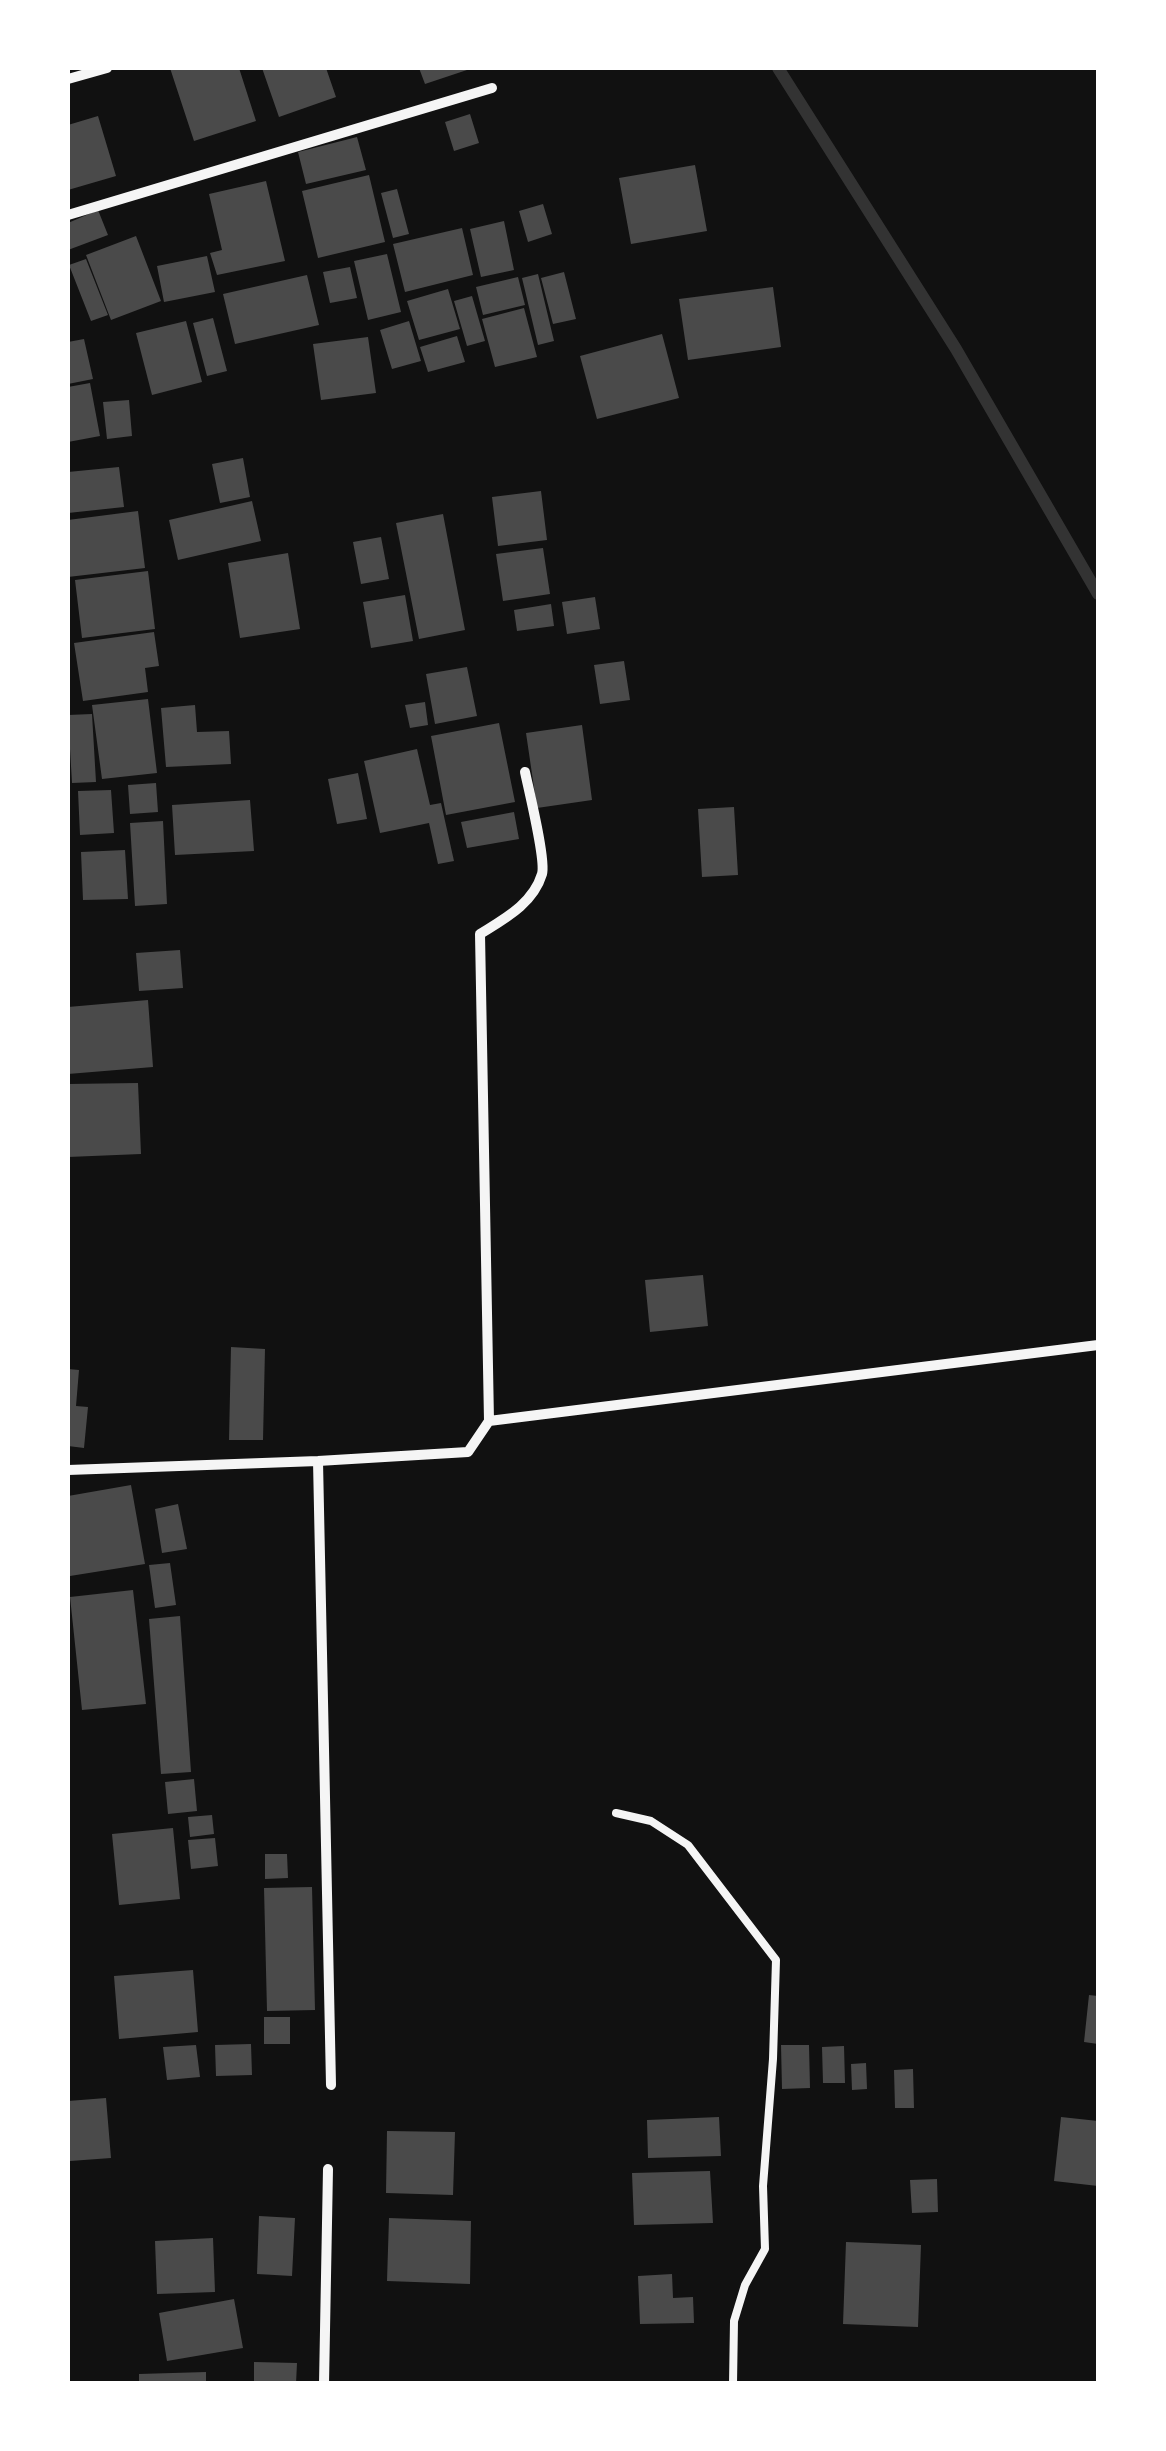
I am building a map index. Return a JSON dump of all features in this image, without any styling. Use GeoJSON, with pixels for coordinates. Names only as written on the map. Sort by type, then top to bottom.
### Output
{"type":"FeatureCollection","features":[{"type":"Feature","properties":{"kind":"street"},"geometry":{"type":"LineString","coordinates":[[68,79],[107,68]]}},
{"type":"Feature","properties":{"kind":"street"},"geometry":{"type":"LineString","coordinates":[[68,215],[492,88]]}},
{"type":"Feature","properties":{"kind":"street"},"geometry":{"type":"LineString","coordinates":[[68,1470],[468,1452],[488,1421],[480,934],[529,899],[544,871],[525,772]]}},
{"type":"Feature","properties":{"kind":"street"},"geometry":{"type":"LineString","coordinates":[[488,1421],[1098,1345]]}},
{"type":"Feature","properties":{"kind":"street"},"geometry":{"type":"LineString","coordinates":[[318,1461],[330,2085]]}},
{"type":"Feature","properties":{"kind":"street"},"geometry":{"type":"LineString","coordinates":[[324,2384],[328,2169]]}},
{"type":"Feature","properties":{"kind":"lane"},"geometry":{"type":"LineString","coordinates":[[616,1812],[651,1821],[688,1845],[776,1960],[763,2186],[765,2249],[745,2285],[734,2321],[733,2384]]}},
{"type":"Feature","properties":{"kind":"building"},"geometry":{"type":"Polygon","coordinates":[[[170,68],[239,68],[256,121],[194,141],[170,68]]]}},
{"type":"Feature","properties":{"kind":"building"},"geometry":{"type":"Polygon","coordinates":[[[262,68],[326,68],[336,97],[279,117],[262,68]]]}},
{"type":"Feature","properties":{"kind":"building"},"geometry":{"type":"Polygon","coordinates":[[[419,68],[473,68],[425,84],[419,68]]]}},
{"type":"Feature","properties":{"kind":"building"},"geometry":{"type":"Polygon","coordinates":[[[470,114],[479,143],[454,151],[445,122],[470,114]]]}},
{"type":"Feature","properties":{"kind":"building"},"geometry":{"type":"Polygon","coordinates":[[[98,116],[116,176],[68,190],[68,125],[98,116]]]}},
{"type":"Feature","properties":{"kind":"building"},"geometry":{"type":"Polygon","coordinates":[[[357,137],[366,170],[306,184],[298,152],[357,137]]]}},
{"type":"Feature","properties":{"kind":"building"},"geometry":{"type":"Polygon","coordinates":[[[695,165],[707,231],[631,244],[619,178],[695,165]]]}},
{"type":"Feature","properties":{"kind":"building"},"geometry":{"type":"Polygon","coordinates":[[[369,175],[385,242],[318,258],[302,191],[369,175]]]}},
{"type":"Feature","properties":{"kind":"building"},"geometry":{"type":"Polygon","coordinates":[[[266,181],[285,261],[217,275],[210,253],[222,250],[209,194],[266,181]]]}},
{"type":"Feature","properties":{"kind":"building"},"geometry":{"type":"Polygon","coordinates":[[[397,189],[409,234],[393,238],[381,193],[397,189]]]}},
{"type":"Feature","properties":{"kind":"building"},"geometry":{"type":"Polygon","coordinates":[[[543,204],[552,234],[528,242],[519,211],[543,204]]]}},
{"type":"Feature","properties":{"kind":"building"},"geometry":{"type":"Polygon","coordinates":[[[98,210],[108,235],[68,250],[68,223],[98,210]]]}},
{"type":"Feature","properties":{"kind":"building"},"geometry":{"type":"Polygon","coordinates":[[[504,221],[514,270],[481,277],[470,229],[504,221]]]}},
{"type":"Feature","properties":{"kind":"building"},"geometry":{"type":"Polygon","coordinates":[[[462,228],[473,275],[405,292],[393,244],[462,228]]]}},
{"type":"Feature","properties":{"kind":"building"},"geometry":{"type":"Polygon","coordinates":[[[136,236],[161,301],[111,320],[86,255],[136,236]]]}},
{"type":"Feature","properties":{"kind":"building"},"geometry":{"type":"Polygon","coordinates":[[[387,254],[401,312],[368,320],[354,261],[387,254]]]}},
{"type":"Feature","properties":{"kind":"building"},"geometry":{"type":"Polygon","coordinates":[[[207,256],[215,292],[164,302],[157,266],[207,256]]]}},
{"type":"Feature","properties":{"kind":"building"},"geometry":{"type":"Polygon","coordinates":[[[86,259],[108,315],[91,321],[69,265],[86,259]]]}},
{"type":"Feature","properties":{"kind":"building"},"geometry":{"type":"Polygon","coordinates":[[[350,267],[357,298],[330,303],[323,272],[350,267]]]}},
{"type":"Feature","properties":{"kind":"building"},"geometry":{"type":"Polygon","coordinates":[[[564,272],[576,319],[553,324],[541,278],[564,272]]]}},
{"type":"Feature","properties":{"kind":"building"},"geometry":{"type":"Polygon","coordinates":[[[538,274],[554,341],[538,345],[522,278],[538,274]]]}},
{"type":"Feature","properties":{"kind":"building"},"geometry":{"type":"Polygon","coordinates":[[[307,275],[319,325],[235,344],[223,294],[307,275]]]}},
{"type":"Feature","properties":{"kind":"building"},"geometry":{"type":"Polygon","coordinates":[[[518,277],[525,305],[483,315],[476,287],[518,277]]]}},
{"type":"Feature","properties":{"kind":"building"},"geometry":{"type":"Polygon","coordinates":[[[773,287],[781,347],[688,360],[679,299],[773,287]]]}},
{"type":"Feature","properties":{"kind":"building"},"geometry":{"type":"Polygon","coordinates":[[[448,289],[460,329],[419,340],[407,301],[448,289]]]}},
{"type":"Feature","properties":{"kind":"building"},"geometry":{"type":"Polygon","coordinates":[[[472,296],[485,341],[467,346],[454,301],[472,296]]]}},
{"type":"Feature","properties":{"kind":"building"},"geometry":{"type":"Polygon","coordinates":[[[524,308],[537,357],[495,367],[482,319],[524,308]]]}},
{"type":"Feature","properties":{"kind":"building"},"geometry":{"type":"Polygon","coordinates":[[[213,318],[227,371],[207,376],[193,323],[213,318]]]}},
{"type":"Feature","properties":{"kind":"building"},"geometry":{"type":"Polygon","coordinates":[[[186,321],[202,382],[152,395],[136,333],[186,321]]]}},
{"type":"Feature","properties":{"kind":"building"},"geometry":{"type":"Polygon","coordinates":[[[409,321],[421,361],[392,369],[380,330],[409,321]]]}},
{"type":"Feature","properties":{"kind":"building"},"geometry":{"type":"Polygon","coordinates":[[[662,334],[679,398],[597,419],[580,356],[662,334]]]}},
{"type":"Feature","properties":{"kind":"building"},"geometry":{"type":"Polygon","coordinates":[[[457,336],[465,362],[428,372],[420,347],[457,336]]]}},
{"type":"Feature","properties":{"kind":"building"},"geometry":{"type":"Polygon","coordinates":[[[368,337],[376,393],[321,400],[313,344],[368,337]]]}},
{"type":"Feature","properties":{"kind":"building"},"geometry":{"type":"Polygon","coordinates":[[[84,339],[93,379],[68,384],[68,342],[84,339]]]}},
{"type":"Feature","properties":{"kind":"building"},"geometry":{"type":"Polygon","coordinates":[[[90,383],[100,436],[68,442],[68,387],[90,383]]]}},
{"type":"Feature","properties":{"kind":"building"},"geometry":{"type":"Polygon","coordinates":[[[129,400],[132,436],[107,439],[103,402],[129,400]]]}},
{"type":"Feature","properties":{"kind":"building"},"geometry":{"type":"Polygon","coordinates":[[[243,458],[250,497],[220,503],[212,464],[243,458]]]}},
{"type":"Feature","properties":{"kind":"building"},"geometry":{"type":"Polygon","coordinates":[[[119,467],[124,507],[68,513],[68,472],[119,467]]]}},
{"type":"Feature","properties":{"kind":"building"},"geometry":{"type":"Polygon","coordinates":[[[541,491],[547,540],[498,546],[492,497],[541,491]]]}},
{"type":"Feature","properties":{"kind":"building"},"geometry":{"type":"Polygon","coordinates":[[[252,501],[261,541],[178,560],[169,520],[252,501]]]}},
{"type":"Feature","properties":{"kind":"building"},"geometry":{"type":"Polygon","coordinates":[[[138,511],[145,568],[68,577],[68,520],[138,511]]]}},
{"type":"Feature","properties":{"kind":"building"},"geometry":{"type":"Polygon","coordinates":[[[443,514],[465,630],[419,639],[396,523],[443,514]]]}},
{"type":"Feature","properties":{"kind":"building"},"geometry":{"type":"Polygon","coordinates":[[[381,537],[389,579],[361,584],[353,542],[381,537]]]}},
{"type":"Feature","properties":{"kind":"building"},"geometry":{"type":"Polygon","coordinates":[[[543,548],[550,594],[503,601],[496,554],[543,548]]]}},
{"type":"Feature","properties":{"kind":"building"},"geometry":{"type":"Polygon","coordinates":[[[288,553],[300,629],[240,638],[228,563],[288,553]]]}},
{"type":"Feature","properties":{"kind":"building"},"geometry":{"type":"Polygon","coordinates":[[[148,571],[155,629],[82,638],[75,580],[148,571]]]}},
{"type":"Feature","properties":{"kind":"building"},"geometry":{"type":"Polygon","coordinates":[[[405,595],[413,641],[371,648],[363,602],[405,595]]]}},
{"type":"Feature","properties":{"kind":"building"},"geometry":{"type":"Polygon","coordinates":[[[595,597],[600,629],[567,634],[562,602],[595,597]]]}},
{"type":"Feature","properties":{"kind":"building"},"geometry":{"type":"Polygon","coordinates":[[[551,604],[554,626],[517,631],[514,610],[551,604]]]}},
{"type":"Feature","properties":{"kind":"building"},"geometry":{"type":"Polygon","coordinates":[[[154,632],[159,666],[145,668],[148,692],[83,701],[74,643],[154,632]]]}},
{"type":"Feature","properties":{"kind":"building"},"geometry":{"type":"Polygon","coordinates":[[[624,661],[630,700],[600,704],[594,665],[624,661]]]}},
{"type":"Feature","properties":{"kind":"building"},"geometry":{"type":"Polygon","coordinates":[[[467,667],[477,716],[435,724],[426,674],[467,667]]]}},
{"type":"Feature","properties":{"kind":"building"},"geometry":{"type":"Polygon","coordinates":[[[148,699],[157,773],[102,779],[92,705],[148,699]]]}},
{"type":"Feature","properties":{"kind":"building"},"geometry":{"type":"Polygon","coordinates":[[[425,702],[428,725],[410,728],[405,705],[425,702]]]}},
{"type":"Feature","properties":{"kind":"building"},"geometry":{"type":"Polygon","coordinates":[[[195,705],[197,732],[229,731],[231,764],[166,767],[161,708],[195,705]]]}},
{"type":"Feature","properties":{"kind":"building"},"geometry":{"type":"Polygon","coordinates":[[[92,714],[96,782],[72,783],[68,715],[92,714]]]}},
{"type":"Feature","properties":{"kind":"building"},"geometry":{"type":"Polygon","coordinates":[[[499,723],[515,802],[446,815],[431,736],[499,723]]]}},
{"type":"Feature","properties":{"kind":"building"},"geometry":{"type":"Polygon","coordinates":[[[582,725],[592,800],[537,808],[526,733],[582,725]]]}},
{"type":"Feature","properties":{"kind":"building"},"geometry":{"type":"Polygon","coordinates":[[[417,749],[430,805],[441,803],[454,861],[438,864],[429,823],[380,833],[364,761],[417,749]]]}},
{"type":"Feature","properties":{"kind":"building"},"geometry":{"type":"Polygon","coordinates":[[[358,773],[367,819],[337,824],[328,779],[358,773]]]}},
{"type":"Feature","properties":{"kind":"building"},"geometry":{"type":"Polygon","coordinates":[[[156,783],[158,812],[130,814],[128,785],[156,783]]]}},
{"type":"Feature","properties":{"kind":"building"},"geometry":{"type":"Polygon","coordinates":[[[111,790],[114,833],[80,835],[78,791],[111,790]]]}},
{"type":"Feature","properties":{"kind":"building"},"geometry":{"type":"Polygon","coordinates":[[[250,800],[254,851],[175,855],[172,805],[250,800]]]}},
{"type":"Feature","properties":{"kind":"building"},"geometry":{"type":"Polygon","coordinates":[[[734,807],[738,875],[702,877],[698,809],[734,807]]]}},
{"type":"Feature","properties":{"kind":"building"},"geometry":{"type":"Polygon","coordinates":[[[514,812],[519,839],[467,848],[461,822],[514,812]]]}},
{"type":"Feature","properties":{"kind":"building"},"geometry":{"type":"Polygon","coordinates":[[[163,821],[167,904],[135,906],[130,823],[163,821]]]}},
{"type":"Feature","properties":{"kind":"building"},"geometry":{"type":"Polygon","coordinates":[[[125,850],[128,899],[83,900],[81,852],[125,850]]]}},
{"type":"Feature","properties":{"kind":"building"},"geometry":{"type":"Polygon","coordinates":[[[180,950],[183,988],[139,991],[136,953],[180,950]]]}},
{"type":"Feature","properties":{"kind":"building"},"geometry":{"type":"Polygon","coordinates":[[[148,1000],[153,1067],[68,1074],[68,1007],[148,1000]]]}},
{"type":"Feature","properties":{"kind":"building"},"geometry":{"type":"Polygon","coordinates":[[[138,1083],[141,1154],[68,1157],[68,1084],[138,1083]]]}},
{"type":"Feature","properties":{"kind":"building"},"geometry":{"type":"Polygon","coordinates":[[[703,1275],[708,1326],[650,1332],[645,1280],[703,1275]]]}},
{"type":"Feature","properties":{"kind":"building"},"geometry":{"type":"Polygon","coordinates":[[[231,1347],[265,1349],[263,1440],[229,1440],[231,1347]]]}},
{"type":"Feature","properties":{"kind":"building"},"geometry":{"type":"Polygon","coordinates":[[[68,1369],[79,1370],[76,1406],[88,1407],[84,1448],[68,1446],[68,1369]]]}},
{"type":"Feature","properties":{"kind":"building"},"geometry":{"type":"Polygon","coordinates":[[[131,1485],[145,1564],[70,1576],[68,1496],[131,1485]]]}},
{"type":"Feature","properties":{"kind":"building"},"geometry":{"type":"Polygon","coordinates":[[[178,1504],[187,1549],[162,1553],[155,1509],[178,1504]]]}},
{"type":"Feature","properties":{"kind":"building"},"geometry":{"type":"Polygon","coordinates":[[[170,1563],[176,1605],[155,1608],[149,1565],[170,1563]]]}},
{"type":"Feature","properties":{"kind":"building"},"geometry":{"type":"Polygon","coordinates":[[[133,1590],[146,1704],[82,1710],[70,1597],[133,1590]]]}},
{"type":"Feature","properties":{"kind":"building"},"geometry":{"type":"Polygon","coordinates":[[[180,1616],[191,1772],[161,1774],[149,1619],[180,1616]]]}},
{"type":"Feature","properties":{"kind":"building"},"geometry":{"type":"Polygon","coordinates":[[[194,1779],[197,1811],[168,1814],[165,1782],[194,1779]]]}},
{"type":"Feature","properties":{"kind":"building"},"geometry":{"type":"Polygon","coordinates":[[[212,1815],[214,1834],[190,1837],[188,1817],[212,1815]]]}},
{"type":"Feature","properties":{"kind":"building"},"geometry":{"type":"Polygon","coordinates":[[[173,1828],[180,1899],[119,1905],[112,1834],[173,1828]]]}},
{"type":"Feature","properties":{"kind":"building"},"geometry":{"type":"Polygon","coordinates":[[[215,1838],[218,1866],[191,1869],[188,1840],[215,1838]]]}},
{"type":"Feature","properties":{"kind":"building"},"geometry":{"type":"Polygon","coordinates":[[[265,1854],[287,1854],[288,1878],[265,1879],[265,1854]]]}},
{"type":"Feature","properties":{"kind":"building"},"geometry":{"type":"Polygon","coordinates":[[[312,1887],[315,2010],[267,2011],[264,1888],[312,1887]]]}},
{"type":"Feature","properties":{"kind":"building"},"geometry":{"type":"Polygon","coordinates":[[[193,1970],[198,2032],[119,2039],[114,1976],[193,1970]]]}},
{"type":"Feature","properties":{"kind":"building"},"geometry":{"type":"Polygon","coordinates":[[[1089,1995],[1098,1996],[1098,2044],[1084,2042],[1089,1995]]]}},
{"type":"Feature","properties":{"kind":"building"},"geometry":{"type":"Polygon","coordinates":[[[264,2017],[290,2017],[290,2044],[264,2044],[264,2017]]]}},
{"type":"Feature","properties":{"kind":"building"},"geometry":{"type":"Polygon","coordinates":[[[251,2044],[252,2075],[216,2076],[215,2045],[251,2044]]]}},
{"type":"Feature","properties":{"kind":"building"},"geometry":{"type":"Polygon","coordinates":[[[196,2045],[200,2077],[167,2080],[163,2047],[196,2045]]]}},
{"type":"Feature","properties":{"kind":"building"},"geometry":{"type":"Polygon","coordinates":[[[781,2045],[809,2045],[810,2088],[782,2089],[781,2045]]]}},
{"type":"Feature","properties":{"kind":"building"},"geometry":{"type":"Polygon","coordinates":[[[844,2046],[845,2083],[823,2083],[822,2047],[844,2046]]]}},
{"type":"Feature","properties":{"kind":"building"},"geometry":{"type":"Polygon","coordinates":[[[866,2063],[867,2089],[852,2090],[851,2064],[866,2063]]]}},
{"type":"Feature","properties":{"kind":"building"},"geometry":{"type":"Polygon","coordinates":[[[913,2069],[914,2108],[895,2108],[894,2070],[913,2069]]]}},
{"type":"Feature","properties":{"kind":"building"},"geometry":{"type":"Polygon","coordinates":[[[106,2098],[111,2158],[70,2161],[68,2101],[106,2098]]]}},
{"type":"Feature","properties":{"kind":"building"},"geometry":{"type":"Polygon","coordinates":[[[719,2117],[721,2156],[648,2158],[647,2120],[719,2117]]]}},
{"type":"Feature","properties":{"kind":"building"},"geometry":{"type":"Polygon","coordinates":[[[1061,2117],[1098,2121],[1098,2186],[1054,2181],[1061,2117]]]}},
{"type":"Feature","properties":{"kind":"building"},"geometry":{"type":"Polygon","coordinates":[[[387,2131],[455,2132],[453,2195],[386,2193],[387,2131]]]}},
{"type":"Feature","properties":{"kind":"building"},"geometry":{"type":"Polygon","coordinates":[[[710,2171],[713,2223],[634,2225],[632,2173],[710,2171]]]}},
{"type":"Feature","properties":{"kind":"building"},"geometry":{"type":"Polygon","coordinates":[[[937,2179],[938,2212],[912,2213],[910,2180],[937,2179]]]}},
{"type":"Feature","properties":{"kind":"building"},"geometry":{"type":"Polygon","coordinates":[[[259,2216],[295,2218],[292,2276],[257,2274],[259,2216]]]}},
{"type":"Feature","properties":{"kind":"building"},"geometry":{"type":"Polygon","coordinates":[[[389,2218],[471,2221],[470,2284],[387,2281],[389,2218]]]}},
{"type":"Feature","properties":{"kind":"building"},"geometry":{"type":"Polygon","coordinates":[[[213,2238],[215,2292],[157,2294],[155,2241],[213,2238]]]}},
{"type":"Feature","properties":{"kind":"building"},"geometry":{"type":"Polygon","coordinates":[[[846,2242],[921,2245],[918,2327],[843,2324],[846,2242]]]}},
{"type":"Feature","properties":{"kind":"building"},"geometry":{"type":"Polygon","coordinates":[[[672,2274],[673,2298],[693,2297],[694,2323],[640,2324],[638,2276],[672,2274]]]}},
{"type":"Feature","properties":{"kind":"building"},"geometry":{"type":"Polygon","coordinates":[[[234,2299],[243,2348],[167,2361],[159,2313],[234,2299]]]}},
{"type":"Feature","properties":{"kind":"building"},"geometry":{"type":"Polygon","coordinates":[[[254,2362],[297,2363],[296,2384],[254,2384],[254,2362]]]}},
{"type":"Feature","properties":{"kind":"building"},"geometry":{"type":"Polygon","coordinates":[[[206,2372],[206,2384],[139,2384],[139,2374],[206,2372]]]}},
{"type":"Feature","properties":{"kind":"waterway"},"geometry":{"type":"LineString","coordinates":[[778,68],[956,349],[1098,594]]}}]}
